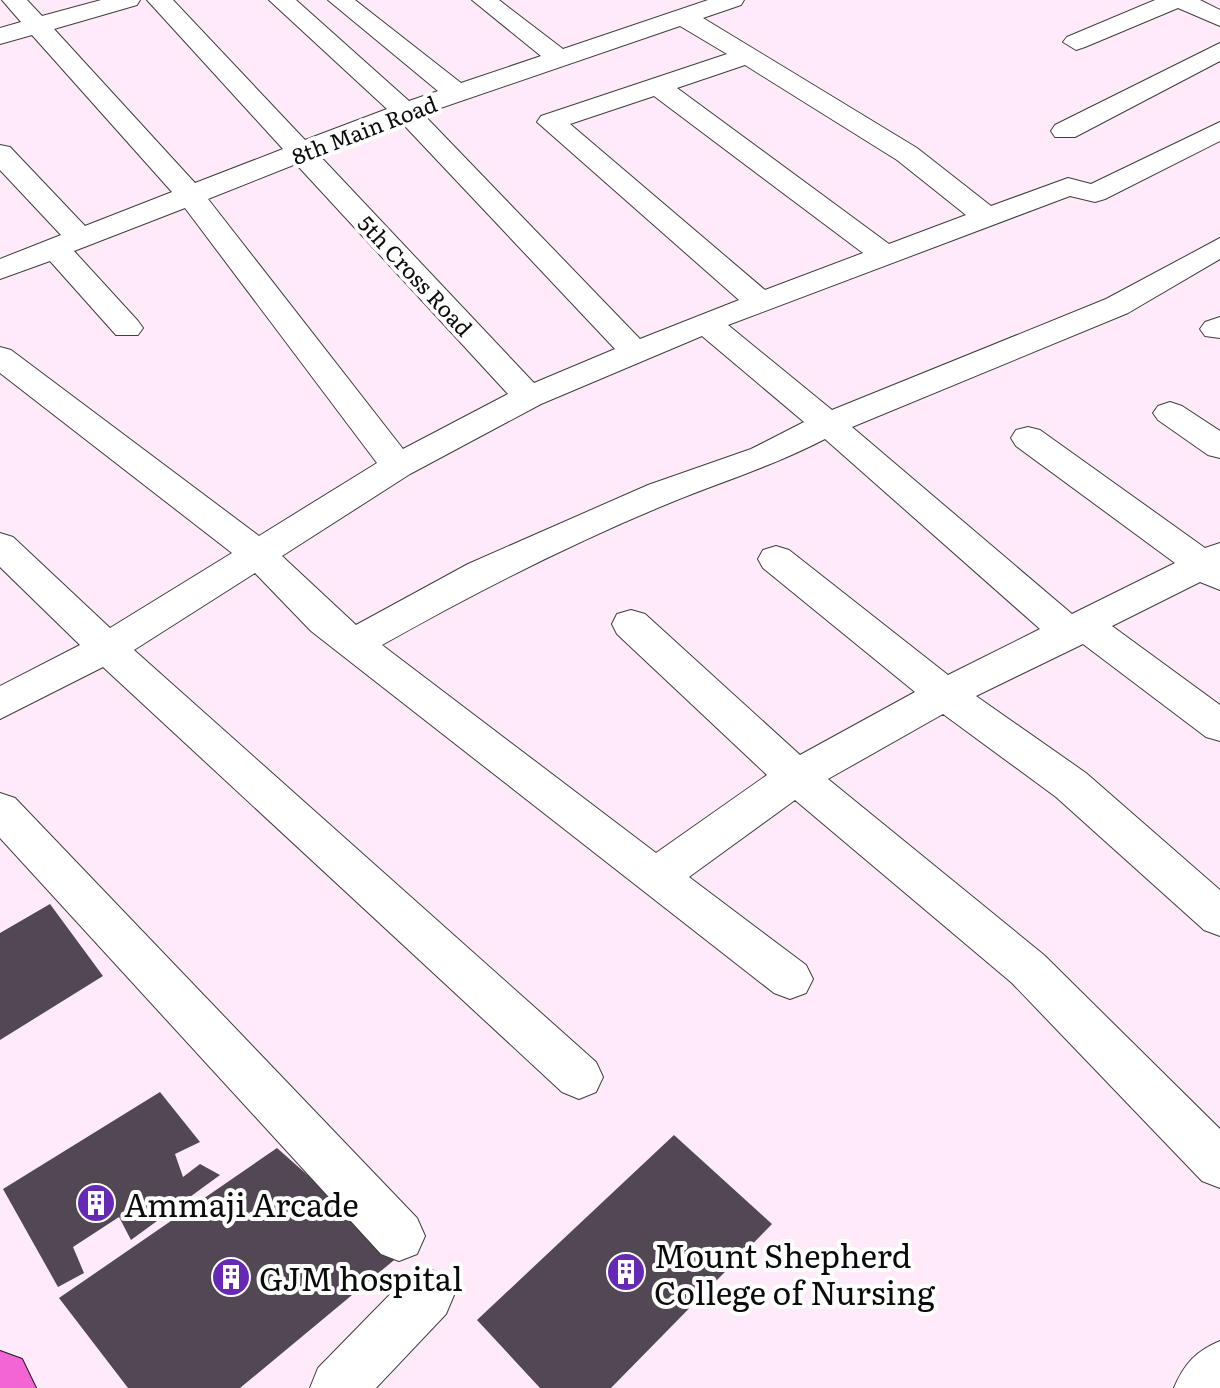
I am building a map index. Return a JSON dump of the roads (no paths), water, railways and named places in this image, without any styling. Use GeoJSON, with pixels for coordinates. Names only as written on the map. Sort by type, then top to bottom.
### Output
{"type":"FeatureCollection","features":[{"type":"Feature","properties":{"kind":"main road"},"geometry":{"type":"LineString","coordinates":[[0,1381],[5,1388]]}},
{"type":"Feature","properties":{"kind":"street"},"geometry":{"type":"LineString","coordinates":[[14,0],[189,194],[398,466]]}},
{"type":"Feature","properties":{"kind":"street"},"geometry":{"type":"LineString","coordinates":[[0,36],[128,0]]}},
{"type":"Feature","properties":{"kind":"street","name":"5th Cross Road"},"geometry":{"type":"LineString","coordinates":[[159,0],[529,397]]}},
{"type":"Feature","properties":{"kind":"street"},"geometry":{"type":"LineString","coordinates":[[281,0],[405,111],[635,352]]}},
{"type":"Feature","properties":{"kind":"street"},"geometry":{"type":"LineString","coordinates":[[340,0],[457,93]]}},
{"type":"Feature","properties":{"kind":"street"},"geometry":{"type":"LineString","coordinates":[[484,0],[559,58]]}},
{"type":"Feature","properties":{"kind":"street","name":"8th Main Road"},"geometry":{"type":"LineString","coordinates":[[0,270],[405,111],[559,58],[662,16],[732,0]]}},
{"type":"Feature","properties":{"kind":"street"},"geometry":{"type":"LineString","coordinates":[[1076,42],[1178,0],[1220,19]]}},
{"type":"Feature","properties":{"kind":"street"},"geometry":{"type":"LineString","coordinates":[[662,16],[746,56],[907,154],[987,217]]}},
{"type":"Feature","properties":{"kind":"street"},"geometry":{"type":"LineString","coordinates":[[1065,131],[1220,51]]}},
{"type":"Feature","properties":{"kind":"street"},"geometry":{"type":"LineString","coordinates":[[746,56],[551,122],[762,303]]}},
{"type":"Feature","properties":{"kind":"street"},"geometry":{"type":"LineString","coordinates":[[657,86],[886,256]]}},
{"type":"Feature","properties":{"kind":"street"},"geometry":{"type":"LineString","coordinates":[[0,704],[107,648],[398,466],[529,397],[706,323],[1068,187],[1095,193],[1220,130]]}},
{"type":"Feature","properties":{"kind":"street"},"geometry":{"type":"LineString","coordinates":[[0,153],[127,328]]}},
{"type":"Feature","properties":{"kind":"street"},"geometry":{"type":"LineString","coordinates":[[354,643],[481,573],[661,493],[763,457],[828,424],[1117,306],[1220,247]]}},
{"type":"Feature","properties":{"kind":"street"},"geometry":{"type":"LineString","coordinates":[[706,323],[1078,630],[1220,726]]}},
{"type":"Feature","properties":{"kind":"street"},"geometry":{"type":"LineString","coordinates":[[0,357],[256,552],[325,621],[790,979]]}},
{"type":"Feature","properties":{"kind":"street"},"geometry":{"type":"LineString","coordinates":[[1170,413],[1220,447]]}},
{"type":"Feature","properties":{"kind":"street"},"geometry":{"type":"LineString","coordinates":[[1028,438],[1214,566]]}},
{"type":"Feature","properties":{"kind":"street"},"geometry":{"type":"LineString","coordinates":[[0,546],[107,648],[579,1077]]}},
{"type":"Feature","properties":{"kind":"street"},"geometry":{"type":"LineString","coordinates":[[776,559],[945,694],[1071,785],[1220,917]]}},
{"type":"Feature","properties":{"kind":"street"},"geometry":{"type":"LineString","coordinates":[[655,878],[796,777],[945,694],[1214,566]]}},
{"type":"Feature","properties":{"kind":"street"},"geometry":{"type":"LineString","coordinates":[[631,624],[796,777],[1028,969],[1220,1164]]}},
{"type":"Feature","properties":{"kind":"street"},"geometry":{"type":"LineString","coordinates":[[0,810],[399,1236]]}},
{"type":"Feature","properties":{"kind":"street"},"geometry":{"type":"LineString","coordinates":[[338,1388],[427,1295]]}},
{"type":"Feature","properties":{"kind":"street"},"geometry":{"type":"LineString","coordinates":[[1202,1388],[1220,1369]]}},
{"type":"Feature","properties":{"kind":"place","name":"Ammaji Arcade"},"geometry":{"type":"Point","coordinates":[96,1203]}},
{"type":"Feature","properties":{"kind":"place","name":"Mount Shepherd College of Nursing"},"geometry":{"type":"Point","coordinates":[626,1272]}},
{"type":"Feature","properties":{"kind":"place","name":"GJM hospital"},"geometry":{"type":"Point","coordinates":[231,1277]}}]}
